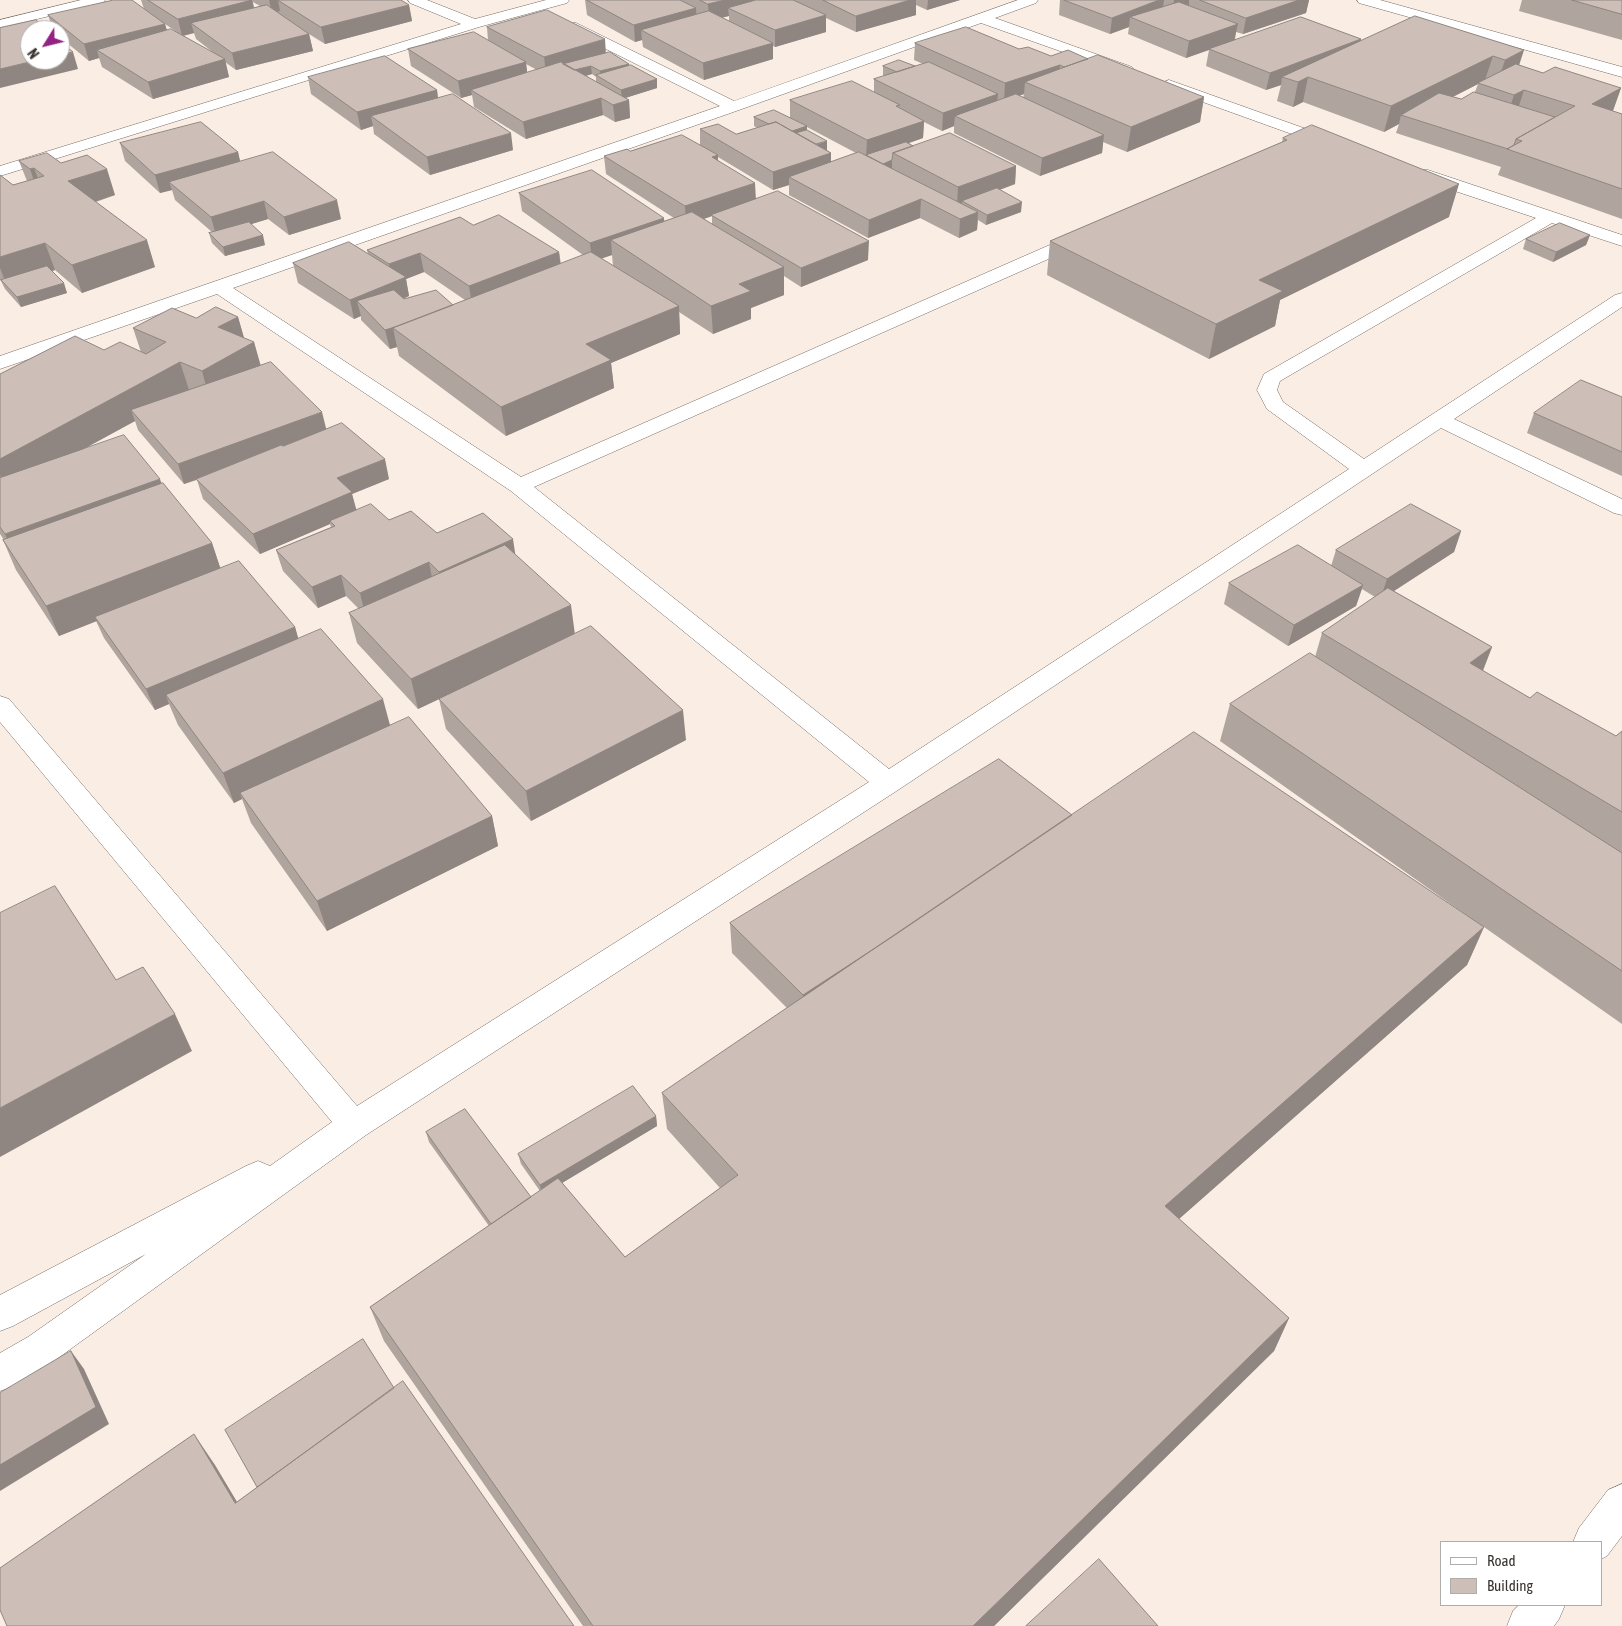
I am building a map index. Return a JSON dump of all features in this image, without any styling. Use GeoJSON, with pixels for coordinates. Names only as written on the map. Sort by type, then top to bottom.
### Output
{"type":"FeatureCollection","features":[{"type":"Feature","properties":{"kind":"street"},"geometry":{"type":"LineString","coordinates":[[0,24],[98,0]]}},
{"type":"Feature","properties":{"kind":"street"},"geometry":{"type":"LineString","coordinates":[[415,0],[474,24]]}},
{"type":"Feature","properties":{"kind":"street"},"geometry":{"type":"LineString","coordinates":[[0,171],[474,24],[562,0]]}},
{"type":"Feature","properties":{"kind":"street"},"geometry":{"type":"LineString","coordinates":[[0,363],[734,107],[1031,0]]}},
{"type":"Feature","properties":{"kind":"street"},"geometry":{"type":"LineString","coordinates":[[1364,0],[1622,72]]}},
{"type":"Feature","properties":{"kind":"street"},"geometry":{"type":"LineString","coordinates":[[534,8],[734,107]]}},
{"type":"Feature","properties":{"kind":"street"},"geometry":{"type":"LineString","coordinates":[[982,18],[1347,149]]}},
{"type":"Feature","properties":{"kind":"street"},"geometry":{"type":"LineString","coordinates":[[1283,148],[1310,136]]}},
{"type":"Feature","properties":{"kind":"street"},"geometry":{"type":"LineString","coordinates":[[1403,167],[1622,241]]}},
{"type":"Feature","properties":{"kind":"street"},"geometry":{"type":"LineString","coordinates":[[1364,470],[1274,405],[1267,390],[1272,378],[1550,217]]}},
{"type":"Feature","properties":{"kind":"street"},"geometry":{"type":"LineString","coordinates":[[519,486],[1101,229]]}},
{"type":"Feature","properties":{"kind":"street"},"geometry":{"type":"LineString","coordinates":[[218,286],[519,486],[888,784]]}},
{"type":"Feature","properties":{"kind":"street"},"geometry":{"type":"LineString","coordinates":[[0,1374],[41,1349],[354,1124],[888,784],[1622,299]]}},
{"type":"Feature","properties":{"kind":"street"},"geometry":{"type":"LineString","coordinates":[[1440,420],[1622,508]]}},
{"type":"Feature","properties":{"kind":"street"},"geometry":{"type":"LineString","coordinates":[[0,705],[354,1124]]}},
{"type":"Feature","properties":{"kind":"street"},"geometry":{"type":"LineString","coordinates":[[0,1314],[354,1124]]}},
{"type":"Feature","properties":{"kind":"street"},"geometry":{"type":"LineString","coordinates":[[1594,1541],[1622,1504]]}},
{"type":"Feature","properties":{"kind":"street"},"geometry":{"type":"LineString","coordinates":[[1528,1626],[1543,1606]]}},
{"type":"Feature","properties":{"kind":"building"},"geometry":{"type":"Polygon","coordinates":[[[114,0],[132,0],[165,24],[84,44],[70,33],[70,20],[54,20],[48,15],[114,0]]]}},
{"type":"Feature","properties":{"kind":"building"},"geometry":{"type":"Polygon","coordinates":[[[148,0],[252,0],[178,19],[148,0]]]}},
{"type":"Feature","properties":{"kind":"building"},"geometry":{"type":"Polygon","coordinates":[[[278,0],[401,0],[409,5],[321,27],[278,0]]]}},
{"type":"Feature","properties":{"kind":"building"},"geometry":{"type":"Polygon","coordinates":[[[587,0],[680,0],[696,8],[634,25],[587,0]]]}},
{"type":"Feature","properties":{"kind":"building"},"geometry":{"type":"Polygon","coordinates":[[[700,0],[725,0],[708,4],[700,0]]]}},
{"type":"Feature","properties":{"kind":"building"},"geometry":{"type":"Polygon","coordinates":[[[756,0],[793,0],[826,15],[775,30],[728,8],[756,0]]]}},
{"type":"Feature","properties":{"kind":"building"},"geometry":{"type":"Polygon","coordinates":[[[823,0],[910,0],[856,16],[823,0]]]}},
{"type":"Feature","properties":{"kind":"building"},"geometry":{"type":"Polygon","coordinates":[[[1064,0],[1159,0],[1112,18],[1064,0]]]}},
{"type":"Feature","properties":{"kind":"building"},"geometry":{"type":"Polygon","coordinates":[[[1200,0],[1299,0],[1246,18],[1200,0]]]}},
{"type":"Feature","properties":{"kind":"building"},"geometry":{"type":"Polygon","coordinates":[[[1572,0],[1622,0],[1622,14],[1572,0]]]}},
{"type":"Feature","properties":{"kind":"building"},"geometry":{"type":"Polygon","coordinates":[[[1179,2],[1238,24],[1189,41],[1130,17],[1179,2]]]}},
{"type":"Feature","properties":{"kind":"building"},"geometry":{"type":"Polygon","coordinates":[[[267,5],[309,34],[232,53],[191,23],[267,5]]]}},
{"type":"Feature","properties":{"kind":"building"},"geometry":{"type":"Polygon","coordinates":[[[547,10],[605,39],[544,57],[487,27],[547,10]]]}},
{"type":"Feature","properties":{"kind":"building"},"geometry":{"type":"Polygon","coordinates":[[[709,11],[773,43],[703,63],[641,30],[709,11]]]}},
{"type":"Feature","properties":{"kind":"building"},"geometry":{"type":"Polygon","coordinates":[[[1415,16],[1524,50],[1505,60],[1493,56],[1391,106],[1308,77],[1298,82],[1282,77],[1415,16]]]}},
{"type":"Feature","properties":{"kind":"building"},"geometry":{"type":"Polygon","coordinates":[[[1301,17],[1361,39],[1270,73],[1209,49],[1301,17]]]}},
{"type":"Feature","properties":{"kind":"building"},"geometry":{"type":"Polygon","coordinates":[[[20,24],[20,64],[0,69],[0,28],[20,24]]]}},
{"type":"Feature","properties":{"kind":"building"},"geometry":{"type":"Polygon","coordinates":[[[966,27],[1019,49],[1028,47],[1051,56],[1068,50],[1088,59],[1064,67],[1060,65],[1005,83],[915,43],[966,27]]]}},
{"type":"Feature","properties":{"kind":"building"},"geometry":{"type":"Polygon","coordinates":[[[171,29],[225,59],[148,82],[97,50],[171,29]]]}},
{"type":"Feature","properties":{"kind":"building"},"geometry":{"type":"Polygon","coordinates":[[[474,32],[526,62],[458,81],[408,49],[474,32]]]}},
{"type":"Feature","properties":{"kind":"building"},"geometry":{"type":"Polygon","coordinates":[[[610,52],[629,64],[600,71],[591,66],[574,70],[563,64],[610,52]]]}},
{"type":"Feature","properties":{"kind":"building"},"geometry":{"type":"Polygon","coordinates":[[[1098,55],[1204,97],[1131,127],[1025,82],[1098,55]]]}},
{"type":"Feature","properties":{"kind":"building"},"geometry":{"type":"Polygon","coordinates":[[[385,56],[437,90],[357,112],[308,77],[385,56]]]}},
{"type":"Feature","properties":{"kind":"building"},"geometry":{"type":"Polygon","coordinates":[[[899,60],[915,66],[897,72],[883,66],[899,60]]]}},
{"type":"Feature","properties":{"kind":"building"},"geometry":{"type":"Polygon","coordinates":[[[561,62],[629,100],[613,105],[601,98],[523,122],[471,90],[561,62]]]}},
{"type":"Feature","properties":{"kind":"building"},"geometry":{"type":"Polygon","coordinates":[[[929,62],[998,94],[943,113],[874,79],[929,62]]]}},
{"type":"Feature","properties":{"kind":"building"},"geometry":{"type":"Polygon","coordinates":[[[1516,64],[1543,73],[1555,67],[1621,88],[1592,104],[1622,114],[1622,189],[1507,149],[1522,141],[1516,139],[1575,106],[1524,90],[1514,95],[1478,83],[1516,64]]]}},
{"type":"Feature","properties":{"kind":"building"},"geometry":{"type":"Polygon","coordinates":[[[631,65],[657,79],[621,90],[596,75],[631,65]]]}},
{"type":"Feature","properties":{"kind":"building"},"geometry":{"type":"Polygon","coordinates":[[[852,81],[900,105],[896,106],[924,121],[867,140],[790,100],[852,81]]]}},
{"type":"Feature","properties":{"kind":"building"},"geometry":{"type":"Polygon","coordinates":[[[1474,92],[1555,117],[1516,139],[1514,145],[1507,149],[1401,115],[1439,93],[1461,99],[1474,92]]]}},
{"type":"Feature","properties":{"kind":"building"},"geometry":{"type":"Polygon","coordinates":[[[453,94],[511,133],[427,157],[371,116],[453,94]]]}},
{"type":"Feature","properties":{"kind":"building"},"geometry":{"type":"Polygon","coordinates":[[[1016,94],[1104,135],[1042,158],[955,116],[1016,94]]]}},
{"type":"Feature","properties":{"kind":"building"},"geometry":{"type":"Polygon","coordinates":[[[774,110],[807,126],[792,131],[776,122],[769,124],[754,117],[774,110]]]}},
{"type":"Feature","properties":{"kind":"building"},"geometry":{"type":"Polygon","coordinates":[[[201,122],[238,152],[155,175],[120,143],[201,122]]]}},
{"type":"Feature","properties":{"kind":"building"},"geometry":{"type":"Polygon","coordinates":[[[776,122],[831,153],[773,172],[700,129],[718,124],[736,134],[776,122]]]}},
{"type":"Feature","properties":{"kind":"building"},"geometry":{"type":"Polygon","coordinates":[[[1312,125],[1459,184],[1259,280],[1283,291],[1216,324],[1050,241],[1287,140],[1283,138],[1312,125]]]}},
{"type":"Feature","properties":{"kind":"building"},"geometry":{"type":"Polygon","coordinates":[[[807,130],[827,141],[816,144],[796,133],[807,130]]]}},
{"type":"Feature","properties":{"kind":"building"},"geometry":{"type":"Polygon","coordinates":[[[950,133],[1016,166],[958,187],[893,153],[950,133]]]}},
{"type":"Feature","properties":{"kind":"building"},"geometry":{"type":"Polygon","coordinates":[[[682,135],[718,155],[712,157],[755,183],[685,206],[604,156],[627,149],[630,151],[682,135]]]}},
{"type":"Feature","properties":{"kind":"building"},"geometry":{"type":"Polygon","coordinates":[[[906,142],[913,146],[893,153],[892,160],[883,164],[866,155],[906,142]]]}},
{"type":"Feature","properties":{"kind":"building"},"geometry":{"type":"Polygon","coordinates":[[[273,152],[337,200],[284,217],[264,201],[211,217],[169,182],[273,152]]]}},
{"type":"Feature","properties":{"kind":"building"},"geometry":{"type":"Polygon","coordinates":[[[859,152],[978,212],[960,219],[921,199],[869,220],[789,177],[859,152]]]}},
{"type":"Feature","properties":{"kind":"building"},"geometry":{"type":"Polygon","coordinates":[[[47,153],[61,163],[87,155],[107,169],[68,181],[147,240],[72,265],[45,243],[0,257],[0,175],[13,185],[44,176],[34,168],[30,169],[19,161],[47,153]]]}},
{"type":"Feature","properties":{"kind":"building"},"geometry":{"type":"Polygon","coordinates":[[[592,170],[664,218],[590,243],[519,193],[592,170]]]}},
{"type":"Feature","properties":{"kind":"building"},"geometry":{"type":"Polygon","coordinates":[[[997,188],[1022,202],[987,215],[962,201],[997,188]]]}},
{"type":"Feature","properties":{"kind":"building"},"geometry":{"type":"Polygon","coordinates":[[[778,191],[869,241],[801,268],[711,215],[778,191]]]}},
{"type":"Feature","properties":{"kind":"building"},"geometry":{"type":"Polygon","coordinates":[[[692,212],[784,267],[739,284],[751,291],[711,306],[611,240],[692,212]]]}},
{"type":"Feature","properties":{"kind":"building"},"geometry":{"type":"Polygon","coordinates":[[[499,215],[559,252],[469,286],[420,253],[389,264],[367,250],[460,217],[473,225],[499,215]]]}},
{"type":"Feature","properties":{"kind":"building"},"geometry":{"type":"Polygon","coordinates":[[[249,222],[263,235],[223,247],[209,233],[249,222]]]}},
{"type":"Feature","properties":{"kind":"building"},"geometry":{"type":"Polygon","coordinates":[[[1560,223],[1590,235],[1556,252],[1526,239],[1560,223]]]}},
{"type":"Feature","properties":{"kind":"building"},"geometry":{"type":"Polygon","coordinates":[[[349,242],[406,277],[350,300],[293,263],[349,242]]]}},
{"type":"Feature","properties":{"kind":"building"},"geometry":{"type":"Polygon","coordinates":[[[591,252],[679,306],[586,344],[611,360],[501,407],[393,328],[591,252]]]}},
{"type":"Feature","properties":{"kind":"building"},"geometry":{"type":"Polygon","coordinates":[[[47,266],[64,283],[17,297],[1,280],[47,266]]]}},
{"type":"Feature","properties":{"kind":"building"},"geometry":{"type":"Polygon","coordinates":[[[394,290],[404,299],[436,290],[453,305],[385,330],[357,301],[394,290]]]}},
{"type":"Feature","properties":{"kind":"building"},"geometry":{"type":"Polygon","coordinates":[[[216,307],[238,317],[218,327],[254,342],[202,371],[180,362],[0,459],[0,374],[75,336],[104,350],[120,342],[146,354],[166,342],[133,328],[172,308],[196,318],[216,307]]]}},
{"type":"Feature","properties":{"kind":"building"},"geometry":{"type":"Polygon","coordinates":[[[271,362],[322,412],[178,464],[131,410],[271,362]]]}},
{"type":"Feature","properties":{"kind":"building"},"geometry":{"type":"Polygon","coordinates":[[[1581,380],[1622,397],[1622,452],[1534,413],[1581,380]]]}},
{"type":"Feature","properties":{"kind":"building"},"geometry":{"type":"Polygon","coordinates":[[[342,423],[385,459],[337,478],[352,492],[253,534],[196,479],[281,445],[283,446],[342,423]]]}},
{"type":"Feature","properties":{"kind":"building"},"geometry":{"type":"Polygon","coordinates":[[[124,435],[160,479],[5,534],[0,527],[0,478],[124,435]]]}},
{"type":"Feature","properties":{"kind":"building"},"geometry":{"type":"Polygon","coordinates":[[[163,483],[212,543],[46,606],[3,540],[163,483]]]}},
{"type":"Feature","properties":{"kind":"building"},"geometry":{"type":"Polygon","coordinates":[[[371,504],[389,520],[411,511],[437,533],[483,513],[513,539],[439,572],[429,562],[360,593],[341,575],[312,587],[276,550],[335,526],[330,521],[371,504]]]}},
{"type":"Feature","properties":{"kind":"building"},"geometry":{"type":"Polygon","coordinates":[[[1411,504],[1461,531],[1387,579],[1336,550],[1411,504]]]}},
{"type":"Feature","properties":{"kind":"building"},"geometry":{"type":"Polygon","coordinates":[[[505,545],[571,605],[411,679],[349,613],[505,545]]]}},
{"type":"Feature","properties":{"kind":"building"},"geometry":{"type":"Polygon","coordinates":[[[1298,545],[1363,585],[1294,625],[1229,583],[1298,545]]]}},
{"type":"Feature","properties":{"kind":"building"},"geometry":{"type":"Polygon","coordinates":[[[239,561],[295,627],[146,689],[95,617],[239,561]]]}},
{"type":"Feature","properties":{"kind":"building"},"geometry":{"type":"Polygon","coordinates":[[[1388,588],[1492,647],[1470,663],[1530,698],[1537,692],[1616,736],[1622,731],[1622,812],[1322,633],[1388,588]]]}},
{"type":"Feature","properties":{"kind":"building"},"geometry":{"type":"Polygon","coordinates":[[[591,626],[683,710],[526,791],[439,699],[591,626]]]}},
{"type":"Feature","properties":{"kind":"building"},"geometry":{"type":"Polygon","coordinates":[[[321,629],[383,699],[223,773],[166,695],[321,629]]]}},
{"type":"Feature","properties":{"kind":"building"},"geometry":{"type":"Polygon","coordinates":[[[1310,653],[1622,853],[1622,971],[1230,704],[1310,653]]]}},
{"type":"Feature","properties":{"kind":"building"},"geometry":{"type":"Polygon","coordinates":[[[409,717],[492,816],[317,901],[240,793],[409,717]]]}},
{"type":"Feature","properties":{"kind":"building"},"geometry":{"type":"Polygon","coordinates":[[[1194,732],[1484,927],[1165,1206],[1289,1318],[973,1626],[593,1626],[370,1307],[558,1178],[625,1257],[738,1175],[662,1093],[1194,732]]]}},
{"type":"Feature","properties":{"kind":"building"},"geometry":{"type":"Polygon","coordinates":[[[999,759],[1072,815],[803,995],[730,923],[999,759]]]}},
{"type":"Feature","properties":{"kind":"building"},"geometry":{"type":"Polygon","coordinates":[[[55,886],[116,980],[143,967],[175,1014],[0,1108],[0,913],[55,886]]]}},
{"type":"Feature","properties":{"kind":"building"},"geometry":{"type":"Polygon","coordinates":[[[633,1086],[656,1116],[540,1185],[518,1154],[633,1086]]]}},
{"type":"Feature","properties":{"kind":"building"},"geometry":{"type":"Polygon","coordinates":[[[465,1109],[531,1197],[491,1224],[426,1132],[465,1109]]]}},
{"type":"Feature","properties":{"kind":"building"},"geometry":{"type":"Polygon","coordinates":[[[363,1339],[394,1388],[257,1487],[225,1430],[363,1339]]]}},
{"type":"Feature","properties":{"kind":"building"},"geometry":{"type":"Polygon","coordinates":[[[71,1351],[96,1407],[0,1465],[0,1393],[71,1351]]]}},
{"type":"Feature","properties":{"kind":"building"},"geometry":{"type":"Polygon","coordinates":[[[403,1381],[574,1626],[7,1626],[0,1610],[0,1568],[194,1434],[235,1503],[403,1381]]]}},
{"type":"Feature","properties":{"kind":"building"},"geometry":{"type":"Polygon","coordinates":[[[1099,1559],[1158,1626],[1026,1626],[1099,1559]]]}}]}
